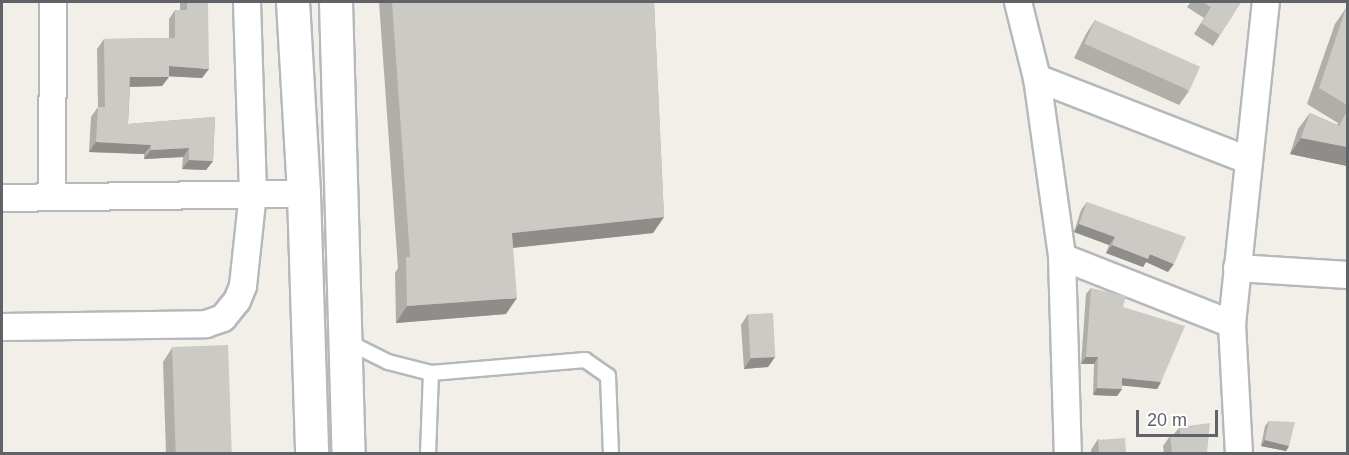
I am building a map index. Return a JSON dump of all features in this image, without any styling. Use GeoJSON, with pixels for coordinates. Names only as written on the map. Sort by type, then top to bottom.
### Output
{"type":"FeatureCollection","features":[{"type":"Feature","properties":{"kind":"street"},"geometry":{"type":"LineString","coordinates":[[52,196],[53,2]]}},
{"type":"Feature","properties":{"kind":"street"},"geometry":{"type":"LineString","coordinates":[[2,327],[206,324],[223,318],[237,302],[243,286],[253,193],[247,2]]}},
{"type":"Feature","properties":{"kind":"street"},"geometry":{"type":"LineString","coordinates":[[292,2],[304,194],[312,453]]}},
{"type":"Feature","properties":{"kind":"street"},"geometry":{"type":"LineString","coordinates":[[336,2],[349,453]]}},
{"type":"Feature","properties":{"kind":"street"},"geometry":{"type":"LineString","coordinates":[[1018,2],[1037,78],[1062,257],[1068,453]]}},
{"type":"Feature","properties":{"kind":"street"},"geometry":{"type":"LineString","coordinates":[[1239,453],[1233,324],[1247,160],[1266,2]]}},
{"type":"Feature","properties":{"kind":"street"},"geometry":{"type":"LineString","coordinates":[[1037,78],[1247,160]]}},
{"type":"Feature","properties":{"kind":"street"},"geometry":{"type":"LineString","coordinates":[[2,198],[304,194]]}},
{"type":"Feature","properties":{"kind":"street"},"geometry":{"type":"LineString","coordinates":[[1062,257],[1233,324]]}},
{"type":"Feature","properties":{"kind":"street"},"geometry":{"type":"LineString","coordinates":[[1237,268],[1347,275]]}},
{"type":"Feature","properties":{"kind":"lane"},"geometry":{"type":"LineString","coordinates":[[345,340],[388,362],[431,373],[585,360],[608,376],[611,453]]}},
{"type":"Feature","properties":{"kind":"lane"},"geometry":{"type":"LineString","coordinates":[[428,453],[431,373]]}},
{"type":"Feature","properties":{"kind":"building"},"geometry":{"type":"Polygon","coordinates":[[[187,2],[208,2],[209,69],[169,66],[169,77],[130,77],[128,124],[215,117],[213,161],[189,160],[189,148],[151,150],[151,145],[96,142],[98,107],[105,107],[104,39],[175,38],[175,10],[187,10],[187,2]]]}},
{"type":"Feature","properties":{"kind":"building"},"geometry":{"type":"Polygon","coordinates":[[[392,2],[654,2],[664,217],[512,233],[517,298],[407,306],[406,257],[410,257],[392,2]]]}},
{"type":"Feature","properties":{"kind":"building"},"geometry":{"type":"Polygon","coordinates":[[[1202,2],[1241,2],[1220,35],[1201,23],[1211,7],[1202,2]]]}},
{"type":"Feature","properties":{"kind":"building"},"geometry":{"type":"Polygon","coordinates":[[[1347,8],[1347,105],[1319,88],[1347,8]]]}},
{"type":"Feature","properties":{"kind":"building"},"geometry":{"type":"Polygon","coordinates":[[[1095,20],[1200,67],[1189,91],[1084,44],[1095,20]]]}},
{"type":"Feature","properties":{"kind":"building"},"geometry":{"type":"Polygon","coordinates":[[[1347,111],[1347,147],[1301,138],[1310,113],[1339,126],[1347,111]]]}},
{"type":"Feature","properties":{"kind":"building"},"geometry":{"type":"Polygon","coordinates":[[[1087,202],[1186,237],[1174,264],[1150,254],[1148,259],[1112,245],[1115,237],[1079,224],[1087,202]]]}},
{"type":"Feature","properties":{"kind":"building"},"geometry":{"type":"Polygon","coordinates":[[[1091,288],[1126,296],[1123,307],[1185,326],[1161,382],[1122,378],[1122,389],[1097,388],[1098,357],[1086,357],[1091,288]]]}},
{"type":"Feature","properties":{"kind":"building"},"geometry":{"type":"Polygon","coordinates":[[[773,313],[775,357],[750,358],[748,314],[773,313]]]}},
{"type":"Feature","properties":{"kind":"building"},"geometry":{"type":"Polygon","coordinates":[[[228,345],[232,453],[176,454],[172,347],[228,345]]]}},
{"type":"Feature","properties":{"kind":"building"},"geometry":{"type":"Polygon","coordinates":[[[1269,421],[1295,422],[1289,446],[1265,440],[1269,421]]]}},
{"type":"Feature","properties":{"kind":"building"},"geometry":{"type":"Polygon","coordinates":[[[1210,423],[1207,453],[1172,453],[1170,436],[1180,434],[1180,427],[1210,423]]]}},
{"type":"Feature","properties":{"kind":"building"},"geometry":{"type":"Polygon","coordinates":[[[1125,438],[1126,453],[1099,454],[1098,440],[1125,438]]]}}]}
